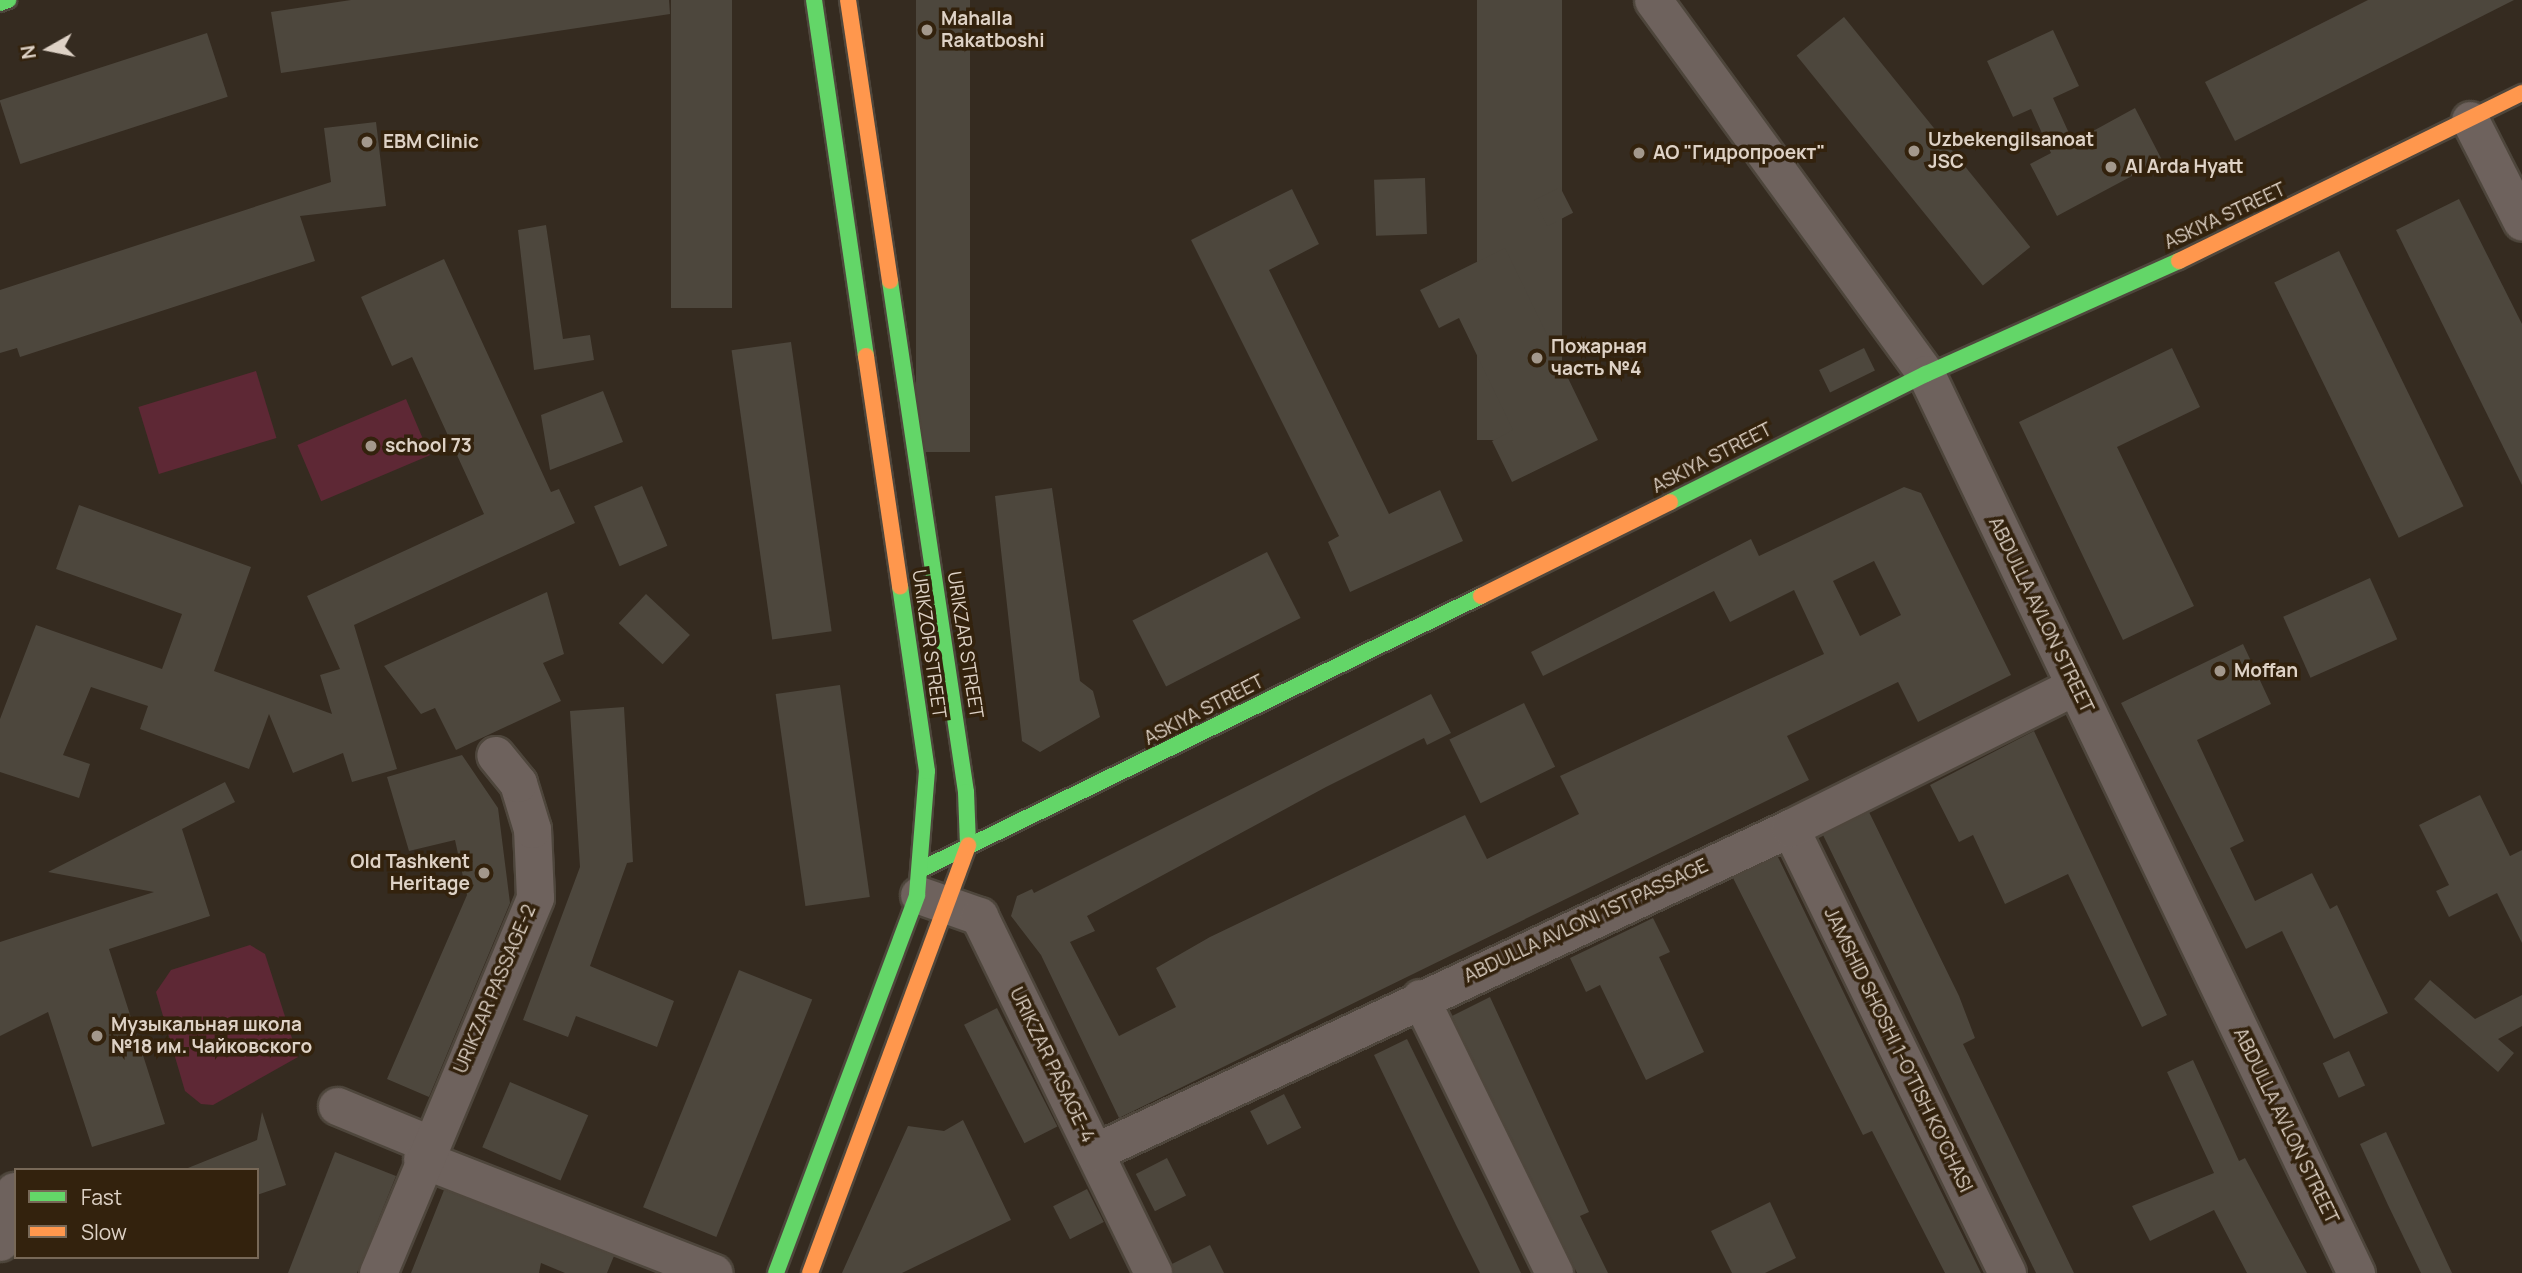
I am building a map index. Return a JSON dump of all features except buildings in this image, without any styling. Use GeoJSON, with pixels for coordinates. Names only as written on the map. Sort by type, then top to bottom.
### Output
{"type":"FeatureCollection","features":[{"type":"Feature","properties":{"kind":"main road"},"geometry":{"type":"LineString","coordinates":[[0,3],[8,0]]}},
{"type":"Feature","properties":{"kind":"main road","name":"URIKZOR STREET"},"geometry":{"type":"LineString","coordinates":[[776,1273],[921,881],[927,771],[814,0]]}},
{"type":"Feature","properties":{"kind":"main road","name":"URIKZAR STREET"},"geometry":{"type":"LineString","coordinates":[[810,1273],[952,907],[968,851],[964,778],[848,0]]}},
{"type":"Feature","properties":{"kind":"main road","name":"ASKIYA STREET"},"geometry":{"type":"LineString","coordinates":[[921,881],[968,851],[1926,374],[2239,234],[2522,93]]}},
{"type":"Feature","properties":{"kind":"street","name":"ABDULLA AVLON STREET"},"geometry":{"type":"LineString","coordinates":[[1653,0],[1926,374],[2356,1273]]}},
{"type":"Feature","properties":{"kind":"street"},"geometry":{"type":"LineString","coordinates":[[2470,120],[2522,222]]}},
{"type":"Feature","properties":{"kind":"street","name":"ABDULLA AVLONI 1ST PASSAGE"},"geometry":{"type":"LineString","coordinates":[[1095,1152],[1420,998],[1790,828],[2076,686]]}},
{"type":"Feature","properties":{"kind":"street","name":"URIKZAR PASSAGE-2"},"geometry":{"type":"LineString","coordinates":[[378,1273],[426,1152],[535,897],[532,829],[518,783],[495,755]]}},
{"type":"Feature","properties":{"kind":"street","name":"JAMSHID SHOSHI 1-O'TISH KO'CHASI"},"geometry":{"type":"LineString","coordinates":[[1790,828],[2007,1273]]}},
{"type":"Feature","properties":{"kind":"street","name":"URIKZAR PASAGE-4"},"geometry":{"type":"LineString","coordinates":[[921,881],[952,907],[979,916],[1153,1273]]}},
{"type":"Feature","properties":{"kind":"street"},"geometry":{"type":"LineString","coordinates":[[1420,998],[1554,1273]]}},
{"type":"Feature","properties":{"kind":"street"},"geometry":{"type":"LineString","coordinates":[[337,1106],[426,1152],[714,1273]]}},
{"type":"Feature","properties":{"kind":"street"},"geometry":{"type":"LineString","coordinates":[[0,1242],[14,1191]]}},
{"type":"Feature","properties":{"kind":"shaded area"},"geometry":{"type":"Polygon","coordinates":[[[256,371],[276,438],[159,474],[138,407],[256,371]]]}},
{"type":"Feature","properties":{"kind":"shaded area"},"geometry":{"type":"Polygon","coordinates":[[[406,399],[430,455],[321,501],[297,445],[406,399]]]}},
{"type":"Feature","properties":{"kind":"shaded area"},"geometry":{"type":"Polygon","coordinates":[[[250,945],[265,954],[298,1057],[213,1105],[201,1104],[185,1091],[156,992],[171,970],[250,945]]]}},
{"type":"Feature","properties":{"kind":"traffic: fast"},"geometry":{"type":"LineString","coordinates":[[0,3],[8,0]]}},
{"type":"Feature","properties":{"kind":"traffic: fast"},"geometry":{"type":"LineString","coordinates":[[814,0],[866,356]]}},
{"type":"Feature","properties":{"kind":"traffic: fast"},"geometry":{"type":"LineString","coordinates":[[1670,502],[1926,374],[2179,261]]}},
{"type":"Feature","properties":{"kind":"traffic: fast"},"geometry":{"type":"LineString","coordinates":[[890,281],[966,792],[968,845]]}},
{"type":"Feature","properties":{"kind":"traffic: fast"},"geometry":{"type":"LineString","coordinates":[[776,1273],[917,895],[927,771],[900,587]]}},
{"type":"Feature","properties":{"kind":"traffic: fast"},"geometry":{"type":"LineString","coordinates":[[924,868],[1481,596]]}},
{"type":"Feature","properties":{"kind":"traffic: slow"},"geometry":{"type":"LineString","coordinates":[[848,0],[890,281]]}},
{"type":"Feature","properties":{"kind":"traffic: slow"},"geometry":{"type":"LineString","coordinates":[[2179,261],[2522,93]]}},
{"type":"Feature","properties":{"kind":"traffic: slow"},"geometry":{"type":"LineString","coordinates":[[866,356],[900,587]]}},
{"type":"Feature","properties":{"kind":"traffic: slow"},"geometry":{"type":"LineString","coordinates":[[1481,596],[1670,502]]}},
{"type":"Feature","properties":{"kind":"traffic: slow"},"geometry":{"type":"LineString","coordinates":[[810,1273],[968,845]]}},
{"type":"Feature","properties":{"kind":"place","name":"Mahalla Rakatboshi"},"geometry":{"type":"Point","coordinates":[927,30]}},
{"type":"Feature","properties":{"kind":"place","name":"EBM Clinic"},"geometry":{"type":"Point","coordinates":[367,142]}},
{"type":"Feature","properties":{"kind":"place","name":"Uzbekengilsanoat JSC"},"geometry":{"type":"Point","coordinates":[1914,151]}},
{"type":"Feature","properties":{"kind":"place","name":"АО \"Гидропроект\""},"geometry":{"type":"Point","coordinates":[1639,153]}},
{"type":"Feature","properties":{"kind":"place","name":"Al Arda Hyatt"},"geometry":{"type":"Point","coordinates":[2111,167]}},
{"type":"Feature","properties":{"kind":"place","name":"Пожарная часть №4"},"geometry":{"type":"Point","coordinates":[1537,358]}},
{"type":"Feature","properties":{"kind":"place","name":"school 73"},"geometry":{"type":"Point","coordinates":[371,446]}},
{"type":"Feature","properties":{"kind":"place","name":"Moffan"},"geometry":{"type":"Point","coordinates":[2220,671]}},
{"type":"Feature","properties":{"kind":"place","name":"Old Tashkent Heritage"},"geometry":{"type":"Point","coordinates":[484,873]}},
{"type":"Feature","properties":{"kind":"place","name":"Музыкальная школа №18 им. Чайковского"},"geometry":{"type":"Point","coordinates":[97,1036]}}]}
